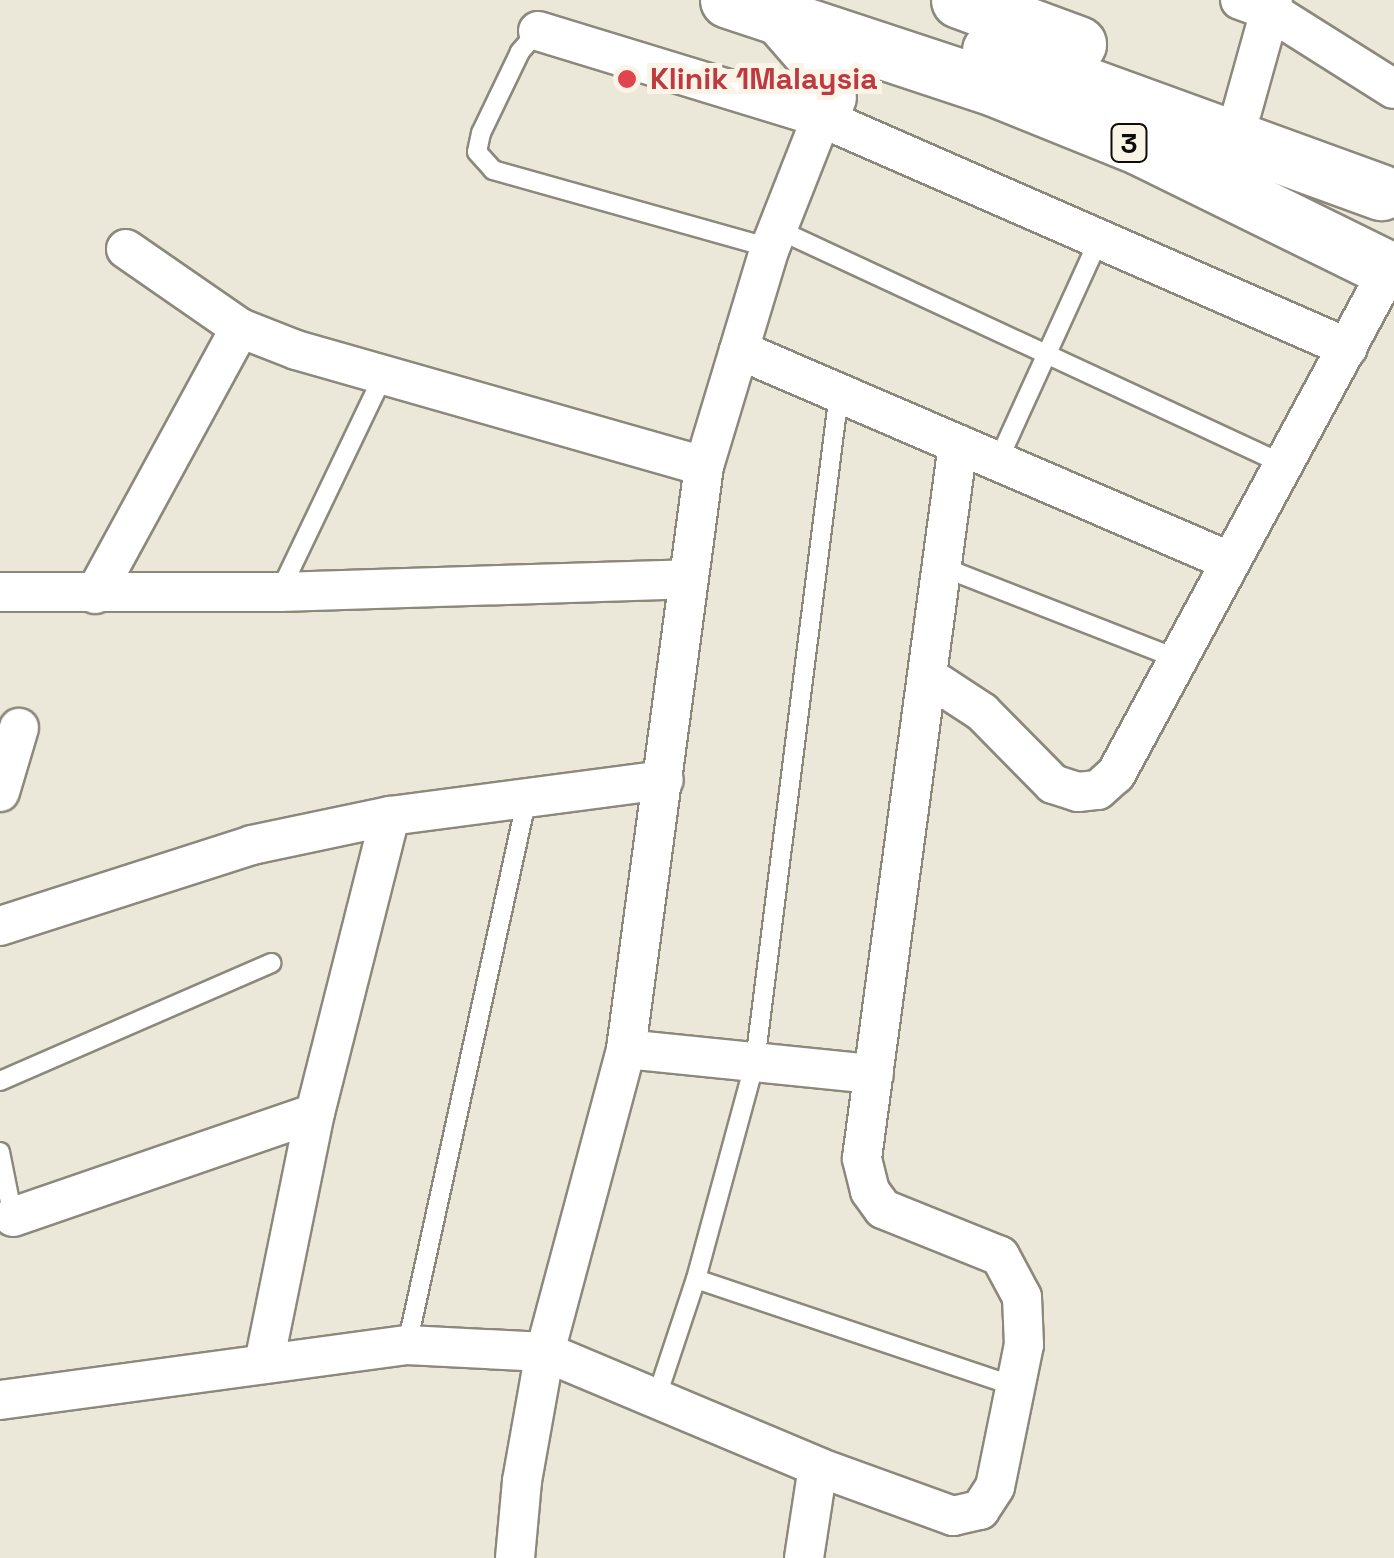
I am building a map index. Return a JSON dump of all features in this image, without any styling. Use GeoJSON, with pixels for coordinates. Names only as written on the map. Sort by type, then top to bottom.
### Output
{"type":"FeatureCollection","features":[{"type":"Feature","properties":{"kind":"highway","name":"3"},"geometry":{"type":"LineString","coordinates":[[728,0],[820,18],[1140,147],[1392,270]]}},
{"type":"Feature","properties":{"kind":"highway","name":"3"},"geometry":{"type":"LineString","coordinates":[[986,4],[1242,111],[1387,196]]}},
{"type":"Feature","properties":{"kind":"highway"},"geometry":{"type":"LineString","coordinates":[[824,107],[814,56],[820,18],[922,27],[1165,110],[1387,196]]}},
{"type":"Feature","properties":{"kind":"street"},"geometry":{"type":"LineString","coordinates":[[1242,111],[1261,4],[1394,89]]}},
{"type":"Feature","properties":{"kind":"street"},"geometry":{"type":"LineString","coordinates":[[515,1558],[522,1481],[545,1352],[626,1048],[704,466],[774,238],[824,107],[820,18]]}},
{"type":"Feature","properties":{"kind":"street"},"geometry":{"type":"LineString","coordinates":[[538,31],[824,107],[1099,239],[1348,348]]}},
{"type":"Feature","properties":{"kind":"street"},"geometry":{"type":"LineString","coordinates":[[126,249],[240,328],[382,378],[704,466]]}},
{"type":"Feature","properties":{"kind":"street"},"geometry":{"type":"LineString","coordinates":[[928,676],[982,712],[1052,784],[1078,792],[1098,790],[1116,774],[1175,658],[1392,270]]}},
{"type":"Feature","properties":{"kind":"street"},"geometry":{"type":"LineString","coordinates":[[95,594],[240,328]]}},
{"type":"Feature","properties":{"kind":"street"},"geometry":{"type":"LineString","coordinates":[[739,350],[1229,561]]}},
{"type":"Feature","properties":{"kind":"street"},"geometry":{"type":"LineString","coordinates":[[0,1400],[407,1345],[545,1352],[818,1467],[953,1516],[980,1510],[994,1487],[1016,1387],[1024,1345],[1022,1297],[1000,1256],[883,1209],[870,1190],[862,1158],[958,444]]}},
{"type":"Feature","properties":{"kind":"street"},"geometry":{"type":"LineString","coordinates":[[0,592],[280,592],[688,579]]}},
{"type":"Feature","properties":{"kind":"street"},"geometry":{"type":"LineString","coordinates":[[0,792],[19,728]]}},
{"type":"Feature","properties":{"kind":"street"},"geometry":{"type":"LineString","coordinates":[[0,926],[252,844],[390,816],[664,780]]}},
{"type":"Feature","properties":{"kind":"street"},"geometry":{"type":"LineString","coordinates":[[264,1363],[314,1113],[390,816]]}},
{"type":"Feature","properties":{"kind":"street"},"geometry":{"type":"LineString","coordinates":[[626,1048],[874,1074]]}},
{"type":"Feature","properties":{"kind":"street"},"geometry":{"type":"LineString","coordinates":[[13,1217],[314,1113]]}},
{"type":"Feature","properties":{"kind":"street"},"geometry":{"type":"LineString","coordinates":[[804,1558],[818,1467]]}},
{"type":"Feature","properties":{"kind":"lane"},"geometry":{"type":"LineString","coordinates":[[538,31],[520,52],[481,134],[477,152],[493,170],[774,238],[1046,354],[1284,464]]}},
{"type":"Feature","properties":{"kind":"lane"},"geometry":{"type":"LineString","coordinates":[[998,462],[1099,239]]}},
{"type":"Feature","properties":{"kind":"lane"},"geometry":{"type":"LineString","coordinates":[[280,592],[382,378]]}},
{"type":"Feature","properties":{"kind":"lane"},"geometry":{"type":"LineString","coordinates":[[656,1399],[696,1279],[755,1062],[839,393]]}},
{"type":"Feature","properties":{"kind":"lane"},"geometry":{"type":"LineString","coordinates":[[942,567],[1175,658]]}},
{"type":"Feature","properties":{"kind":"lane"},"geometry":{"type":"LineString","coordinates":[[407,1345],[527,798]]}},
{"type":"Feature","properties":{"kind":"lane"},"geometry":{"type":"LineString","coordinates":[[0,1080],[271,964]]}},
{"type":"Feature","properties":{"kind":"lane"},"geometry":{"type":"LineString","coordinates":[[0,1152],[13,1217]]}},
{"type":"Feature","properties":{"kind":"lane"},"geometry":{"type":"LineString","coordinates":[[696,1279],[1016,1387]]}},
{"type":"Feature","properties":{"kind":"place","name":"Klinik 1Malaysia"},"geometry":{"type":"Point","coordinates":[627,79]}}]}
